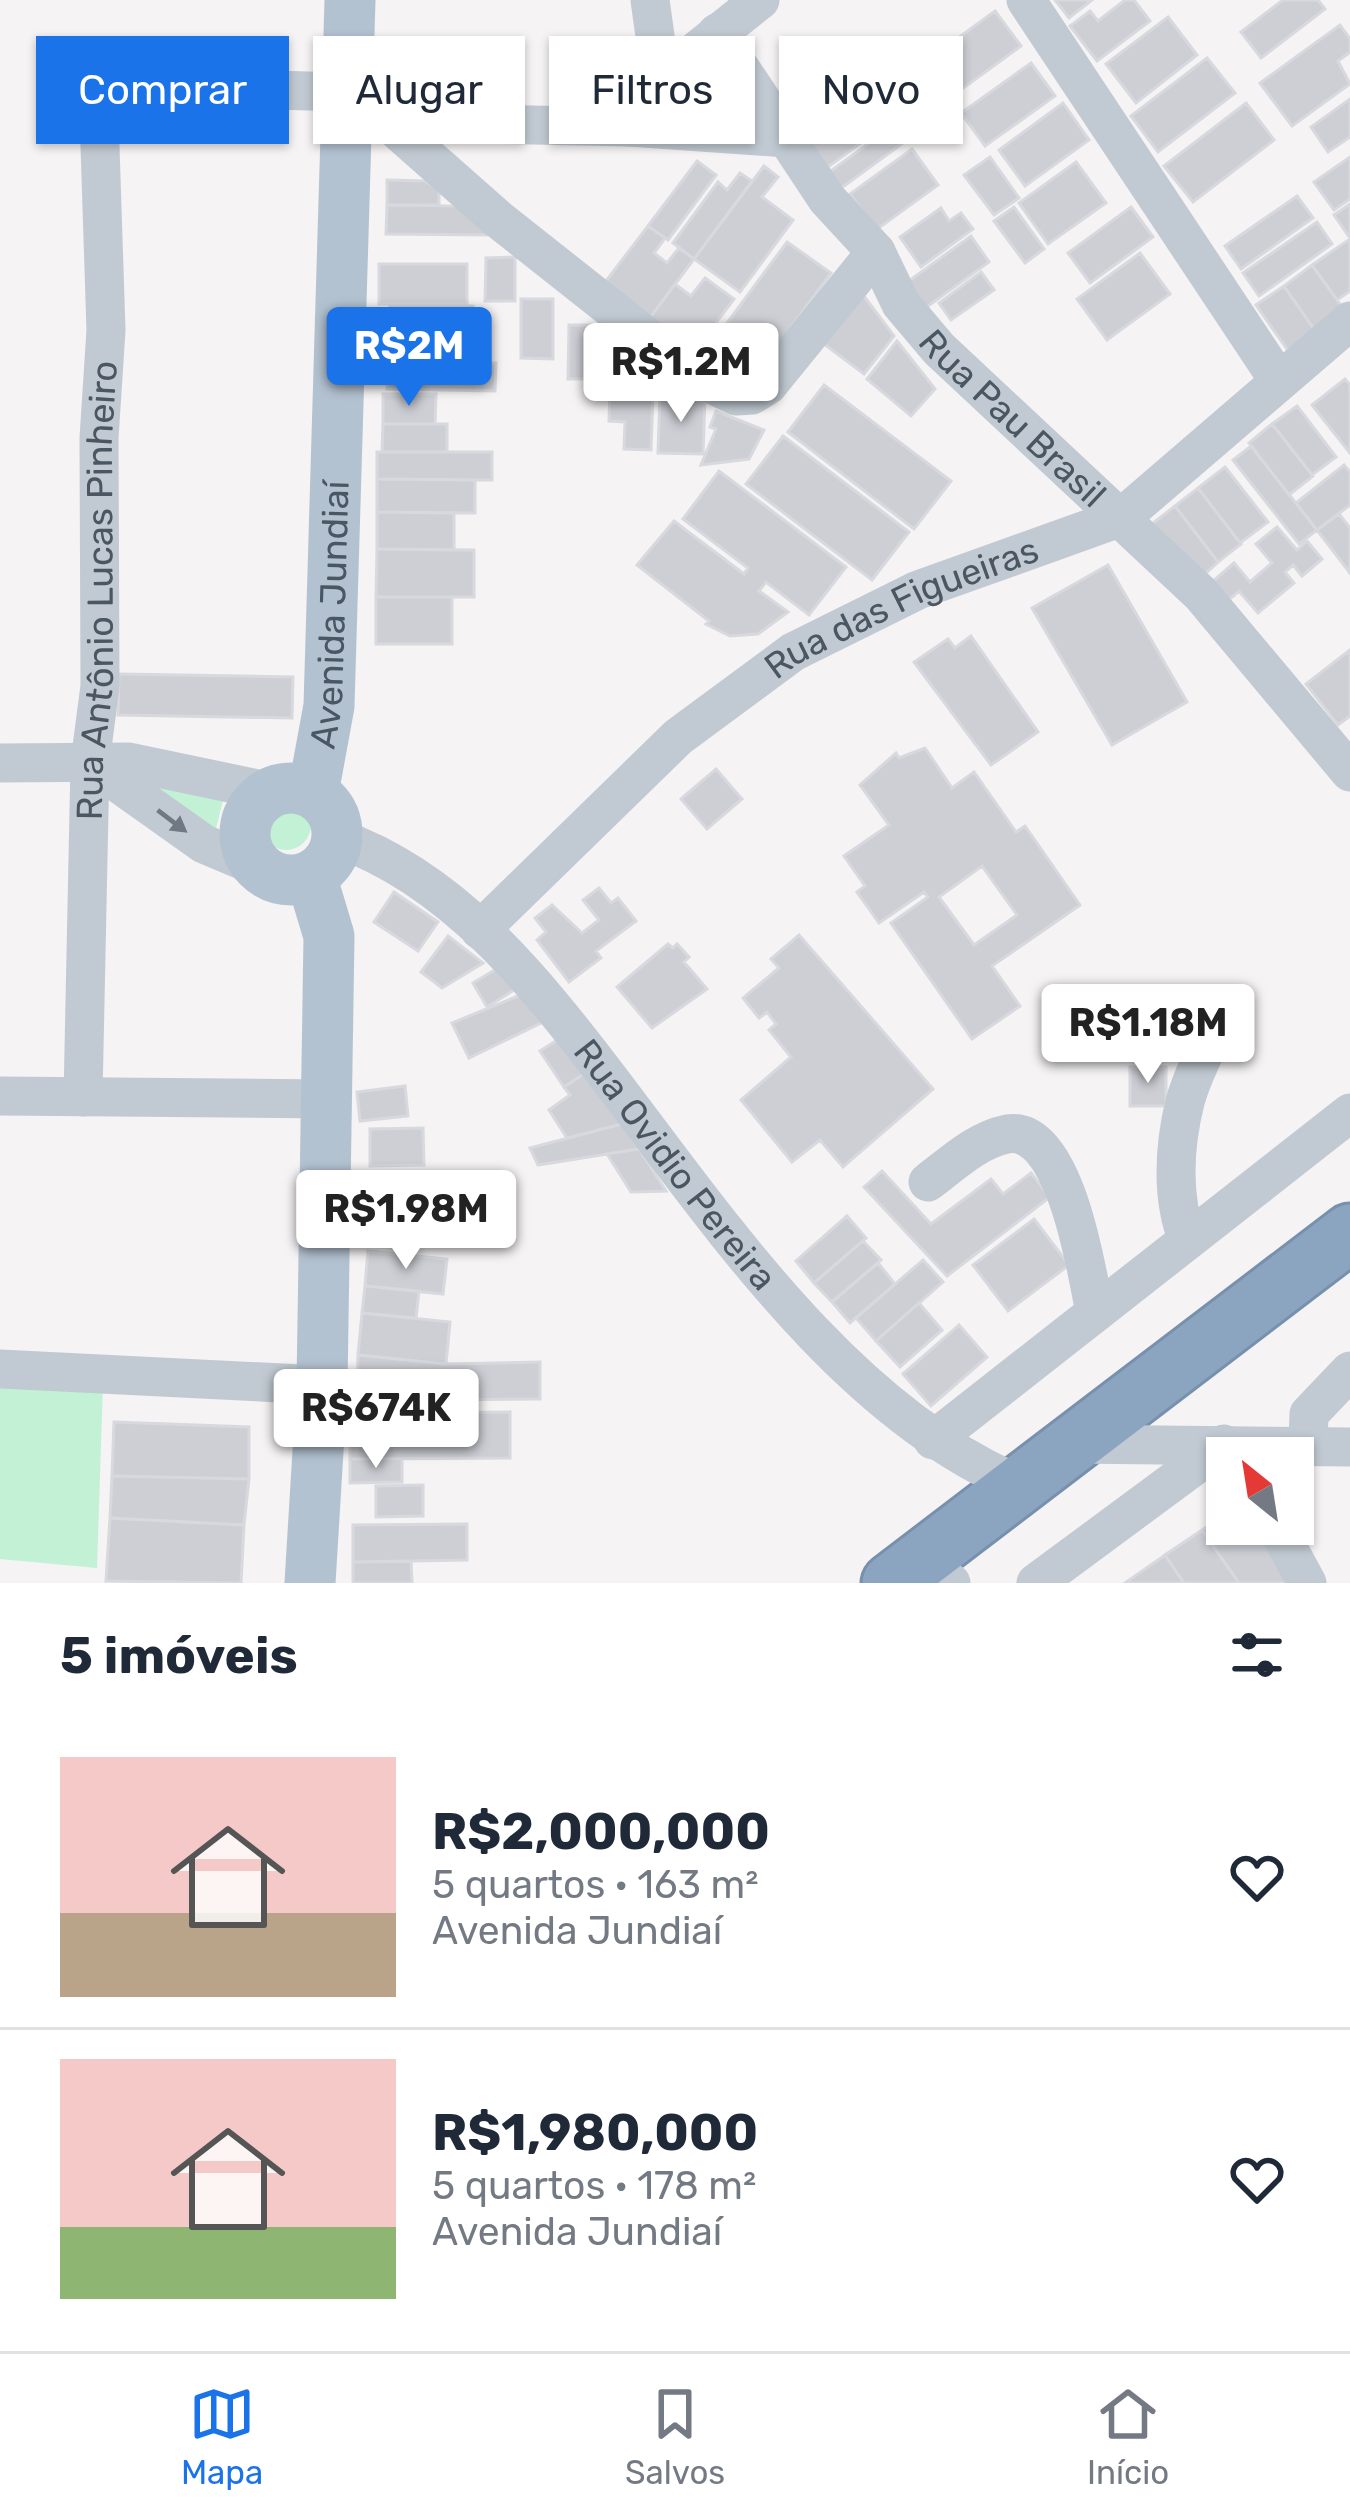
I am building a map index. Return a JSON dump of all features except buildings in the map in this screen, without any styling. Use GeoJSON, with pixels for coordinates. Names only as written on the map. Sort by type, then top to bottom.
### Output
{"type":"FeatureCollection","features":[{"type":"Feature","properties":{"kind":"highway"},"geometry":{"type":"LineString","coordinates":[[921,1575],[1018,1484],[1350,1233]]}},
{"type":"Feature","properties":{"kind":"main road","name":"Avenida Jundiaí"},"geometry":{"type":"LineString","coordinates":[[350,0],[353,36]]}},
{"type":"Feature","properties":{"kind":"main road","name":"Avenida Jundiaí"},"geometry":{"type":"LineString","coordinates":[[293,793],[329,706],[357,144]]}},
{"type":"Feature","properties":{"kind":"main road"},"geometry":{"type":"LineString","coordinates":[[310,1583],[322,1385],[329,936],[324,857],[331,810],[293,793],[255,806],[246,824],[246,846],[261,868],[284,880],[324,857]]}},
{"type":"Feature","properties":{"kind":"street"},"geometry":{"type":"LineString","coordinates":[[650,0],[655,36]]}},
{"type":"Feature","properties":{"kind":"street"},"geometry":{"type":"LineString","coordinates":[[713,36],[760,0]]}},
{"type":"Feature","properties":{"kind":"street"},"geometry":{"type":"LineString","coordinates":[[1026,0],[1279,381]]}},
{"type":"Feature","properties":{"kind":"street","name":"Rua Pau Brasil"},"geometry":{"type":"LineString","coordinates":[[717,33],[779,126]]}},
{"type":"Feature","properties":{"kind":"street","name":"Rua Antônio Lucas Pinheiro"},"geometry":{"type":"LineString","coordinates":[[83,1097],[90,763],[100,686],[99,438],[106,330],[98,85],[313,107]]}},
{"type":"Feature","properties":{"kind":"street"},"geometry":{"type":"LineString","coordinates":[[400,144],[699,378],[731,395],[752,395],[768,385],[875,252]]}},
{"type":"Feature","properties":{"kind":"street","name":"Rua Pau Brasil"},"geometry":{"type":"LineString","coordinates":[[791,144],[827,199],[875,252],[901,304],[939,349],[1201,594],[1350,772]]}},
{"type":"Feature","properties":{"kind":"street","name":"Rua das Figueiras"},"geometry":{"type":"LineString","coordinates":[[480,930],[678,737],[793,652],[918,590],[1122,517],[1349,324]]}},
{"type":"Feature","properties":{"kind":"street"},"geometry":{"type":"LineString","coordinates":[[0,763],[169,768],[293,793]]}},
{"type":"Feature","properties":{"kind":"street"},"geometry":{"type":"LineString","coordinates":[[90,763],[204,844],[261,868]]}},
{"type":"Feature","properties":{"kind":"street","name":"Rua Ovidio Pereira"},"geometry":{"type":"LineString","coordinates":[[324,857],[413,878],[480,930],[559,1014],[774,1290],[933,1440],[1018,1484]]}},
{"type":"Feature","properties":{"kind":"street"},"geometry":{"type":"LineString","coordinates":[[1188,1240],[1175,1209],[1183,1121],[1186,1100],[1213,1042],[1218,1006]]}},
{"type":"Feature","properties":{"kind":"street"},"geometry":{"type":"LineString","coordinates":[[0,1096],[327,1099]]}},
{"type":"Feature","properties":{"kind":"street"},"geometry":{"type":"LineString","coordinates":[[933,1440],[1350,1113]]}},
{"type":"Feature","properties":{"kind":"street"},"geometry":{"type":"LineString","coordinates":[[928,1182],[981,1143],[1011,1133],[1032,1138],[1055,1166],[1081,1240],[1095,1313]]}},
{"type":"Feature","properties":{"kind":"street"},"geometry":{"type":"LineString","coordinates":[[0,1369],[322,1385]]}},
{"type":"Feature","properties":{"kind":"street"},"geometry":{"type":"LineString","coordinates":[[1308,1437],[1309,1414],[1350,1370]]}},
{"type":"Feature","properties":{"kind":"street"},"geometry":{"type":"LineString","coordinates":[[1072,1444],[1206,1448]]}},
{"type":"Feature","properties":{"kind":"street"},"geometry":{"type":"LineString","coordinates":[[1314,1444],[1350,1447]]}},
{"type":"Feature","properties":{"kind":"street"},"geometry":{"type":"LineString","coordinates":[[1036,1583],[1206,1471]]}},
{"type":"Feature","properties":{"kind":"street"},"geometry":{"type":"LineString","coordinates":[[1286,1545],[1307,1583]]}},
{"type":"Feature","properties":{"kind":"green space"},"geometry":{"type":"Polygon","coordinates":[[[132,768],[226,789],[214,836],[132,768]]]}},
{"type":"Feature","properties":{"kind":"green space"},"geometry":{"type":"Polygon","coordinates":[[[286,800],[304,807],[311,825],[304,843],[286,850],[268,843],[261,825],[268,807],[286,800]]]}},
{"type":"Feature","properties":{"kind":"green space"},"geometry":{"type":"Polygon","coordinates":[[[0,1378],[103,1383],[97,1568],[0,1559],[0,1378]]]}}]}
